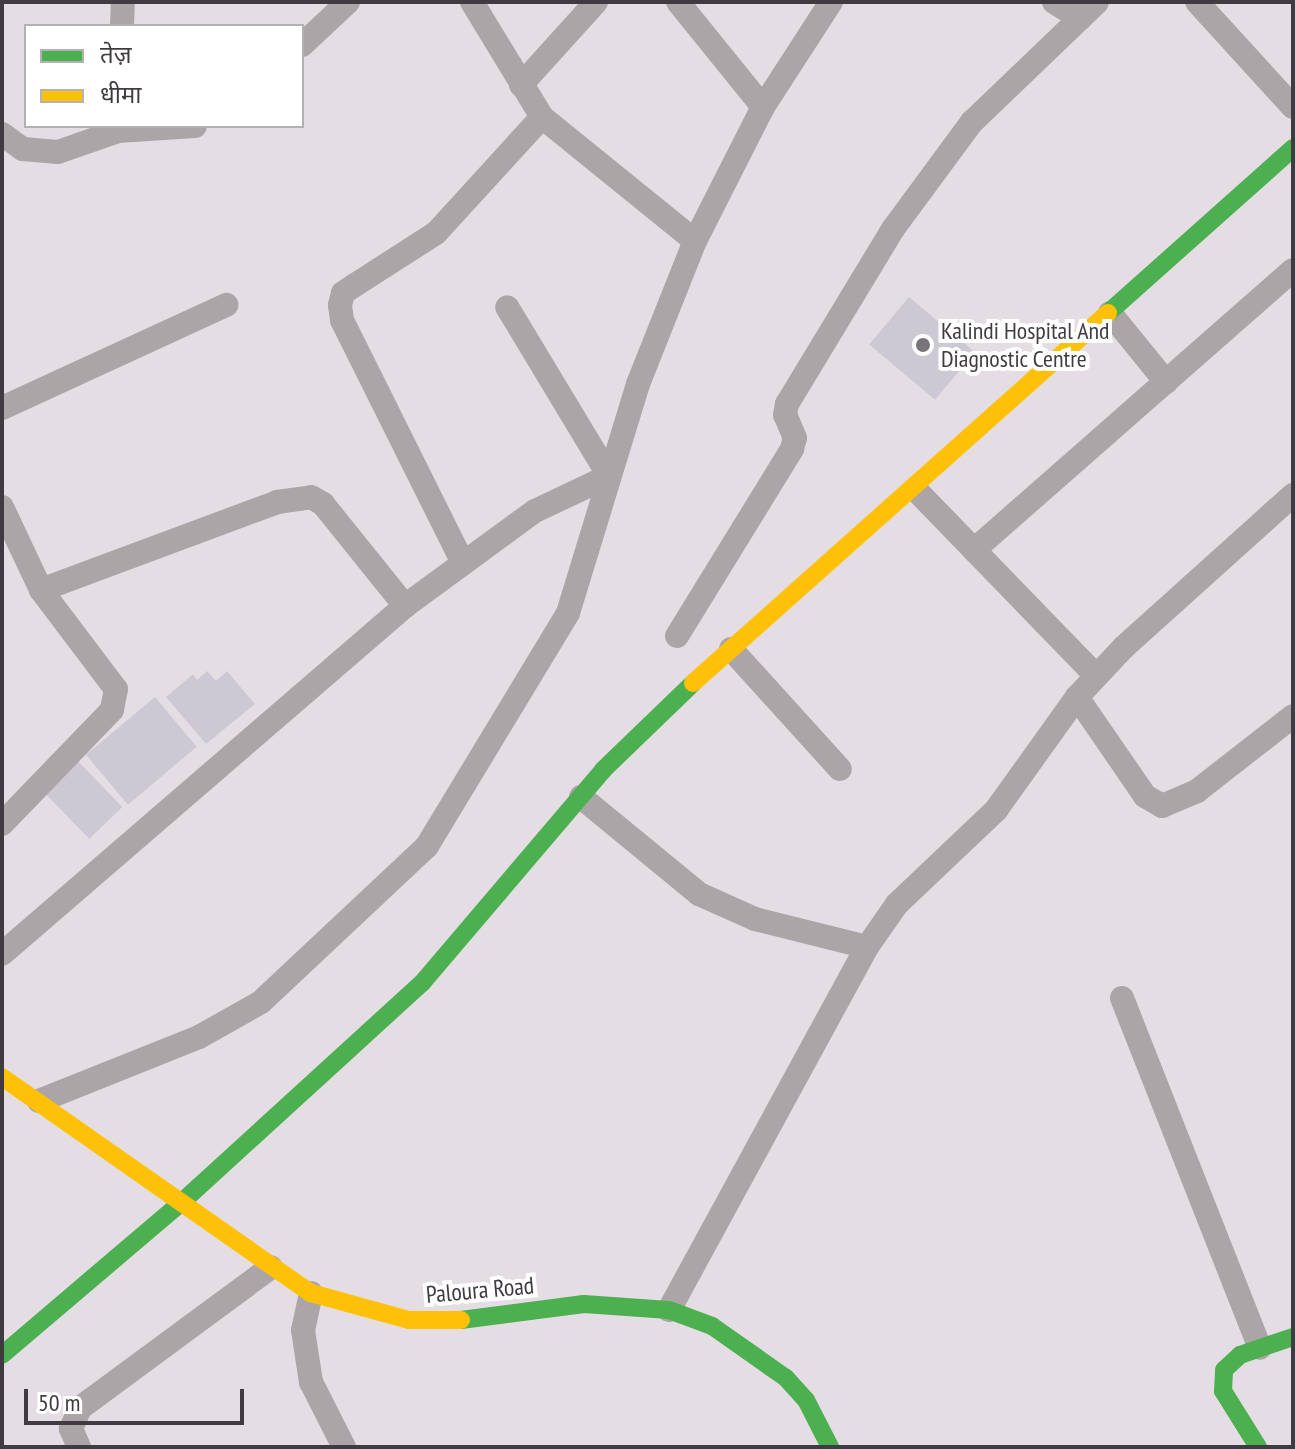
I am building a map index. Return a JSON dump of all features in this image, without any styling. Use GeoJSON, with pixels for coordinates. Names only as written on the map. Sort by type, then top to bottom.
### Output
{"type":"FeatureCollection","features":[{"type":"Feature","properties":{"kind":"street"},"geometry":{"type":"LineString","coordinates":[[122,24],[123,2]]}},
{"type":"Feature","properties":{"kind":"street"},"geometry":{"type":"LineString","coordinates":[[304,43],[348,2]]}},
{"type":"Feature","properties":{"kind":"street"},"geometry":{"type":"LineString","coordinates":[[472,2],[542,117],[695,241]]}},
{"type":"Feature","properties":{"kind":"street"},"geometry":{"type":"LineString","coordinates":[[521,85],[596,2]]}},
{"type":"Feature","properties":{"kind":"street"},"geometry":{"type":"LineString","coordinates":[[678,2],[763,107]]}},
{"type":"Feature","properties":{"kind":"street"},"geometry":{"type":"LineString","coordinates":[[39,1101],[232,1020],[289,978],[408,869],[445,821],[568,613],[638,384],[695,241],[763,107],[831,2]]}},
{"type":"Feature","properties":{"kind":"street"},"geometry":{"type":"LineString","coordinates":[[1054,2],[1088,10]]}},
{"type":"Feature","properties":{"kind":"street"},"geometry":{"type":"LineString","coordinates":[[1197,2],[1293,107]]}},
{"type":"Feature","properties":{"kind":"street"},"geometry":{"type":"LineString","coordinates":[[677,636],[792,449],[795,438],[785,415],[787,404],[893,229],[972,122],[1088,10]]}},
{"type":"Feature","properties":{"kind":"street"},"geometry":{"type":"LineString","coordinates":[[463,563],[342,320],[340,305],[343,293],[436,233],[542,117]]}},
{"type":"Feature","properties":{"kind":"street"},"geometry":{"type":"LineString","coordinates":[[2,134],[23,149],[58,152],[133,128]]}},
{"type":"Feature","properties":{"kind":"street"},"geometry":{"type":"LineString","coordinates":[[2,1355],[182,1202],[422,983],[642,730],[1293,148]]}},
{"type":"Feature","properties":{"kind":"street"},"geometry":{"type":"LineString","coordinates":[[974,550],[1293,270]]}},
{"type":"Feature","properties":{"kind":"street"},"geometry":{"type":"LineString","coordinates":[[2,408],[226,305]]}},
{"type":"Feature","properties":{"kind":"street"},"geometry":{"type":"LineString","coordinates":[[507,307],[609,476]]}},
{"type":"Feature","properties":{"kind":"street"},"geometry":{"type":"LineString","coordinates":[[1110,313],[1166,382]]}},
{"type":"Feature","properties":{"kind":"street"},"geometry":{"type":"LineString","coordinates":[[2,954],[405,606],[535,511],[609,476]]}},
{"type":"Feature","properties":{"kind":"street"},"geometry":{"type":"LineString","coordinates":[[915,489],[1096,676]]}},
{"type":"Feature","properties":{"kind":"street"},"geometry":{"type":"LineString","coordinates":[[669,1310],[867,947],[897,904],[996,810],[1077,697],[1096,676],[1293,495]]}},
{"type":"Feature","properties":{"kind":"street"},"geometry":{"type":"LineString","coordinates":[[41,590],[277,502],[311,497],[323,504],[405,606]]}},
{"type":"Feature","properties":{"kind":"street"},"geometry":{"type":"LineString","coordinates":[[2,507],[41,590],[116,689],[116,700],[2,824]]}},
{"type":"Feature","properties":{"kind":"street"},"geometry":{"type":"LineString","coordinates":[[731,649],[840,769]]}},
{"type":"Feature","properties":{"kind":"street"},"geometry":{"type":"LineString","coordinates":[[1077,697],[1145,796],[1162,806],[1197,791],[1293,716]]}},
{"type":"Feature","properties":{"kind":"street"},"geometry":{"type":"LineString","coordinates":[[581,797],[699,894],[755,919],[867,947]]}},
{"type":"Feature","properties":{"kind":"street"},"geometry":{"type":"LineString","coordinates":[[1122,998],[1260,1348]]}},
{"type":"Feature","properties":{"kind":"street","name":"Paloura Road"},"geometry":{"type":"LineString","coordinates":[[2,1077],[311,1293],[409,1320],[466,1320],[584,1304],[669,1310],[712,1326],[786,1378],[806,1400],[830,1447]]}},
{"type":"Feature","properties":{"kind":"street"},"geometry":{"type":"LineString","coordinates":[[79,1447],[71,1429],[80,1408],[271,1267]]}},
{"type":"Feature","properties":{"kind":"street"},"geometry":{"type":"LineString","coordinates":[[311,1293],[303,1330],[311,1382],[344,1447]]}},
{"type":"Feature","properties":{"kind":"street"},"geometry":{"type":"LineString","coordinates":[[1258,1447],[1222,1380],[1230,1362],[1293,1337]]}},
{"type":"Feature","properties":{"kind":"building"},"geometry":{"type":"Polygon","coordinates":[[[909,297],[975,352],[935,400],[869,344],[909,297]]]}},
{"type":"Feature","properties":{"kind":"building"},"geometry":{"type":"Polygon","coordinates":[[[207,671],[216,681],[227,671],[255,704],[206,744],[166,697],[193,674],[197,680],[207,671]]]}},
{"type":"Feature","properties":{"kind":"building"},"geometry":{"type":"Polygon","coordinates":[[[155,697],[197,747],[128,805],[86,755],[155,697]]]}},
{"type":"Feature","properties":{"kind":"building"},"geometry":{"type":"Polygon","coordinates":[[[73,756],[122,807],[89,839],[40,788],[73,756]]]}},
{"type":"Feature","properties":{"kind":"traffic: fast"},"geometry":{"type":"LineString","coordinates":[[1108,313],[1293,148]]}},
{"type":"Feature","properties":{"kind":"traffic: fast"},"geometry":{"type":"LineString","coordinates":[[2,1355],[182,1202],[422,983],[603,770],[693,683]]}},
{"type":"Feature","properties":{"kind":"traffic: fast"},"geometry":{"type":"LineString","coordinates":[[461,1320],[584,1304],[669,1310],[712,1326],[786,1378],[806,1400],[830,1447]]}},
{"type":"Feature","properties":{"kind":"traffic: fast"},"geometry":{"type":"LineString","coordinates":[[1258,1447],[1223,1391],[1224,1370],[1240,1355],[1293,1337]]}},
{"type":"Feature","properties":{"kind":"traffic: slow"},"geometry":{"type":"LineString","coordinates":[[693,683],[1108,313]]}},
{"type":"Feature","properties":{"kind":"traffic: slow"},"geometry":{"type":"LineString","coordinates":[[2,1077],[311,1293],[409,1320],[461,1320]]}},
{"type":"Feature","properties":{"kind":"place","name":"Kalindi Hospital And Diagnostic Centre"},"geometry":{"type":"Point","coordinates":[923,345]}}]}
